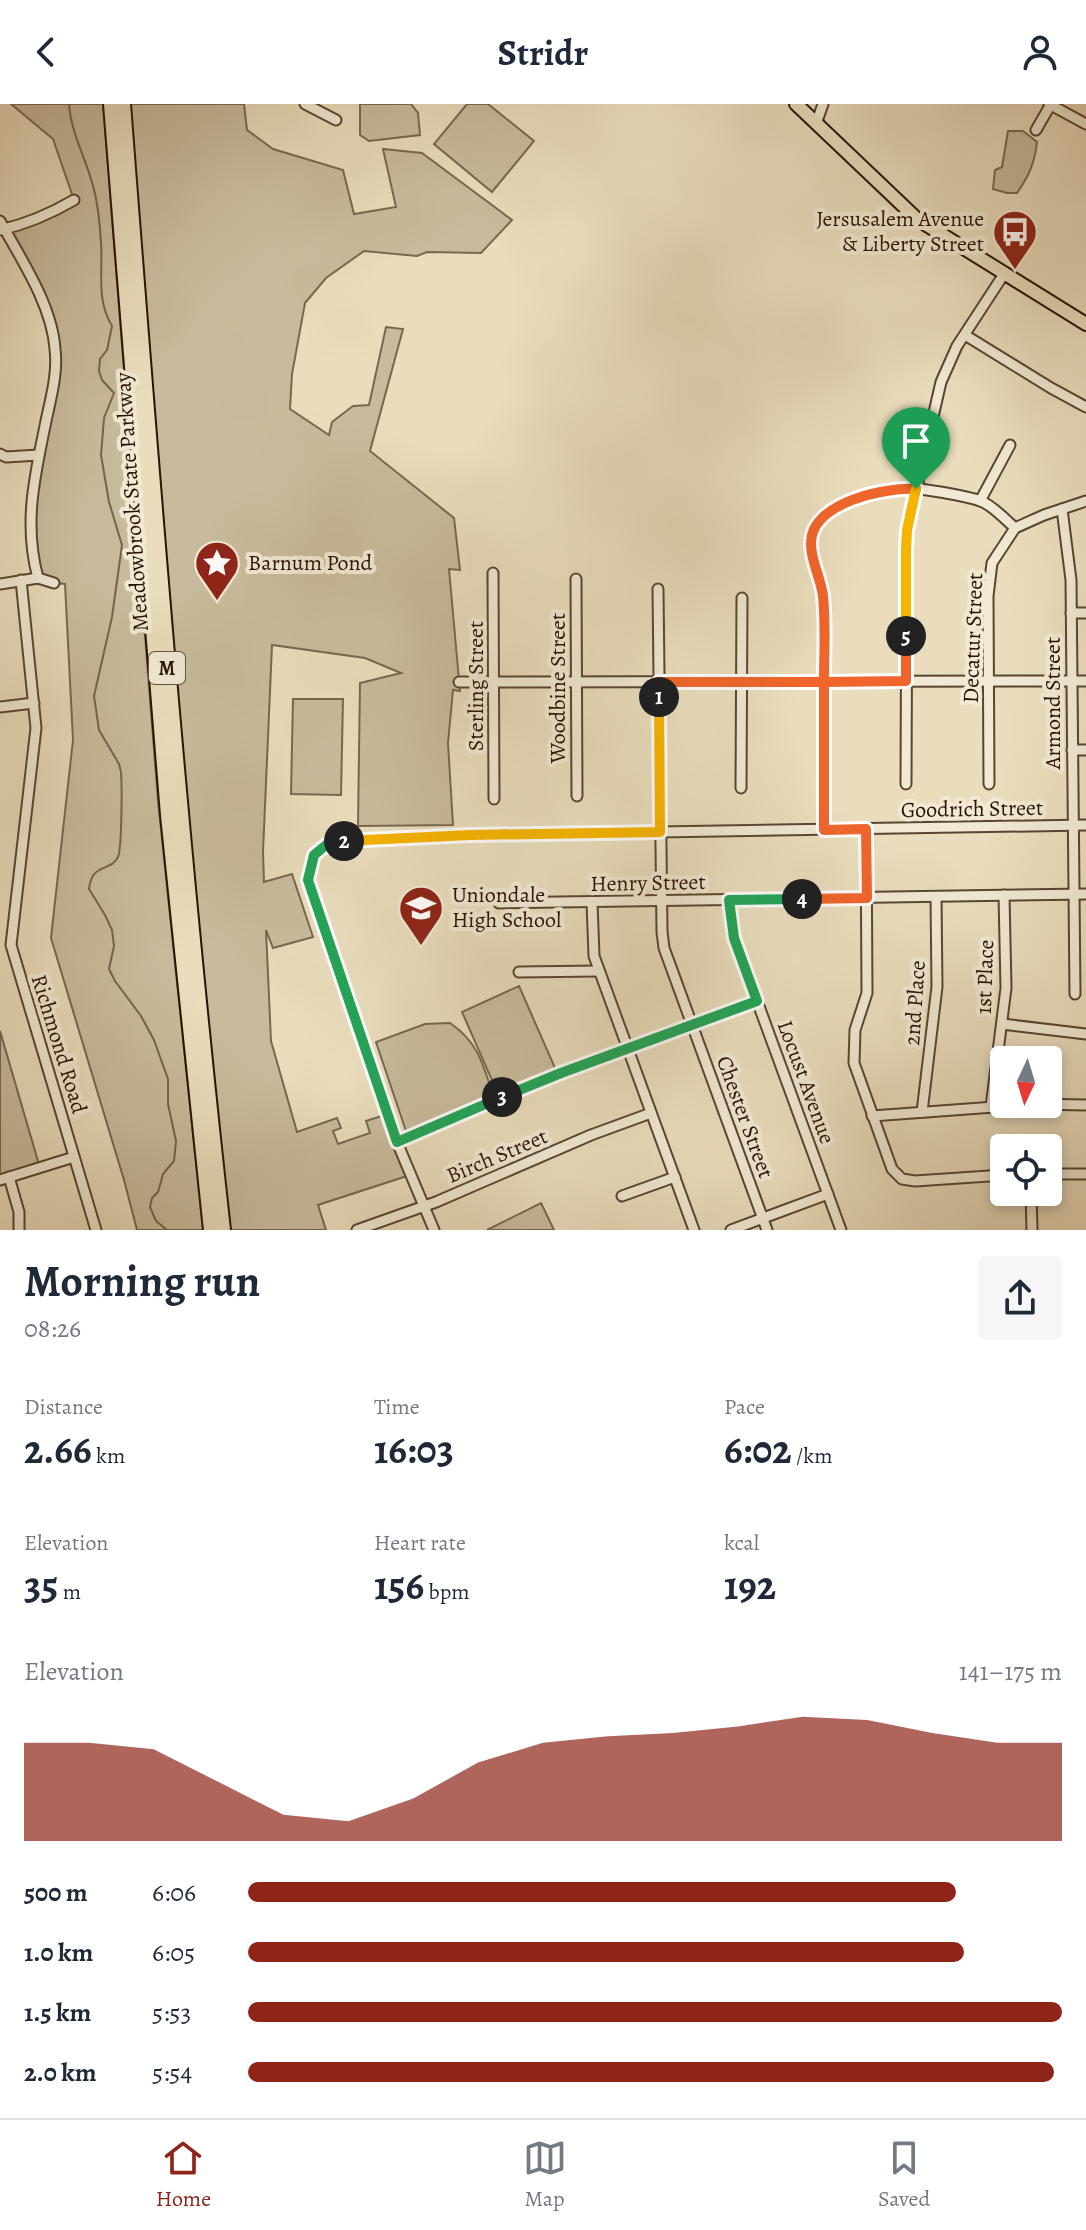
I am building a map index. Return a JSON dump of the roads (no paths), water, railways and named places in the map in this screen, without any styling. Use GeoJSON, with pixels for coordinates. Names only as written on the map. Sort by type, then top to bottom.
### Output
{"type":"FeatureCollection","features":[{"type":"Feature","properties":{"kind":"highway","name":"Meadowbrook State Parkway"},"geometry":{"type":"LineString","coordinates":[[111,104],[168,815],[211,1230]]}},
{"type":"Feature","properties":{"kind":"highway","name":"Meadowbrook State Parkway"},"geometry":{"type":"LineString","coordinates":[[123,104],[175,757],[223,1230]]}},
{"type":"Feature","properties":{"kind":"main road"},"geometry":{"type":"LineString","coordinates":[[796,104],[909,213],[1086,324]]}},
{"type":"Feature","properties":{"kind":"street"},"geometry":{"type":"LineString","coordinates":[[305,104],[336,120]]}},
{"type":"Feature","properties":{"kind":"street"},"geometry":{"type":"LineString","coordinates":[[816,124],[823,104]]}},
{"type":"Feature","properties":{"kind":"street"},"geometry":{"type":"LineString","coordinates":[[1036,130],[1050,104],[1086,124]]}},
{"type":"Feature","properties":{"kind":"street"},"geometry":{"type":"LineString","coordinates":[[38,578],[31,549],[30,515],[54,383],[55,346],[43,303],[2,227],[28,223],[74,200]]}},
{"type":"Feature","properties":{"kind":"street"},"geometry":{"type":"LineString","coordinates":[[906,784],[907,530],[941,382],[949,361],[1004,274]]}},
{"type":"Feature","properties":{"kind":"street"},"geometry":{"type":"LineString","coordinates":[[965,335],[1086,407]]}},
{"type":"Feature","properties":{"kind":"street"},"geometry":{"type":"LineString","coordinates":[[980,501],[1010,445]]}},
{"type":"Feature","properties":{"kind":"street"},"geometry":{"type":"LineString","coordinates":[[0,454],[6,457],[39,455]]}},
{"type":"Feature","properties":{"kind":"street"},"geometry":{"type":"LineString","coordinates":[[824,830],[824,598],[810,547],[814,527],[828,512],[884,490],[916,489],[980,501],[1015,528],[1086,501]]}},
{"type":"Feature","properties":{"kind":"street","name":"Armond Street"},"geometry":{"type":"LineString","coordinates":[[1062,509],[1071,580],[1075,994]]}},
{"type":"Feature","properties":{"kind":"street","name":"Decatur Street"},"geometry":{"type":"LineString","coordinates":[[989,784],[990,573],[996,555],[1015,528]]}},
{"type":"Feature","properties":{"kind":"street","name":"Sterling Street"},"geometry":{"type":"LineString","coordinates":[[493,573],[494,799]]}},
{"type":"Feature","properties":{"kind":"street"},"geometry":{"type":"LineString","coordinates":[[0,584],[38,578],[54,583]]}},
{"type":"Feature","properties":{"kind":"street","name":"Woodbine Street"},"geometry":{"type":"LineString","coordinates":[[576,579],[577,796]]}},
{"type":"Feature","properties":{"kind":"street","name":"Richmond Road"},"geometry":{"type":"LineString","coordinates":[[21,580],[36,739],[11,945],[96,1230]]}},
{"type":"Feature","properties":{"kind":"street","name":"Chester Street"},"geometry":{"type":"LineString","coordinates":[[658,589],[664,948],[767,1230]]}},
{"type":"Feature","properties":{"kind":"street"},"geometry":{"type":"LineString","coordinates":[[741,788],[742,598]]}},
{"type":"Feature","properties":{"kind":"street"},"geometry":{"type":"LineString","coordinates":[[1071,613],[1086,613]]}},
{"type":"Feature","properties":{"kind":"street"},"geometry":{"type":"LineString","coordinates":[[459,682],[1086,681]]}},
{"type":"Feature","properties":{"kind":"street"},"geometry":{"type":"LineString","coordinates":[[0,707],[34,703]]}},
{"type":"Feature","properties":{"kind":"street"},"geometry":{"type":"LineString","coordinates":[[1072,750],[1086,750]]}},
{"type":"Feature","properties":{"kind":"street","name":"Goodrich Street"},"geometry":{"type":"LineString","coordinates":[[397,1142],[308,880],[314,855],[331,841],[470,835],[1086,825]]}},
{"type":"Feature","properties":{"kind":"street"},"geometry":{"type":"LineString","coordinates":[[866,829],[867,993],[855,1030],[853,1053],[872,1116],[892,1169],[907,1181],[990,1176]]}},
{"type":"Feature","properties":{"kind":"street","name":"Henry Street"},"geometry":{"type":"LineString","coordinates":[[499,903],[1086,894]]}},
{"type":"Feature","properties":{"kind":"street","name":"1st Place"},"geometry":{"type":"LineString","coordinates":[[999,1046],[1006,988],[1004,895]]}},
{"type":"Feature","properties":{"kind":"street","name":"2nd Place"},"geometry":{"type":"LineString","coordinates":[[922,1112],[937,987],[936,897]]}},
{"type":"Feature","properties":{"kind":"street","name":"Locust Avenue"},"geometry":{"type":"LineString","coordinates":[[729,900],[734,938],[841,1230]]}},
{"type":"Feature","properties":{"kind":"street"},"geometry":{"type":"LineString","coordinates":[[592,902],[593,947],[599,971],[694,1230]]}},
{"type":"Feature","properties":{"kind":"street"},"geometry":{"type":"LineString","coordinates":[[0,949],[11,945]]}},
{"type":"Feature","properties":{"kind":"street"},"geometry":{"type":"LineString","coordinates":[[1074,963],[1086,963]]}},
{"type":"Feature","properties":{"kind":"street"},"geometry":{"type":"LineString","coordinates":[[519,972],[599,971]]}},
{"type":"Feature","properties":{"kind":"street"},"geometry":{"type":"LineString","coordinates":[[434,1230],[397,1142],[561,1073],[757,1001]]}},
{"type":"Feature","properties":{"kind":"street"},"geometry":{"type":"LineString","coordinates":[[1002,1024],[1086,1034]]}},
{"type":"Feature","properties":{"kind":"street"},"geometry":{"type":"LineString","coordinates":[[1062,1106],[1086,1105]]}},
{"type":"Feature","properties":{"kind":"street"},"geometry":{"type":"LineString","coordinates":[[872,1116],[990,1107]]}},
{"type":"Feature","properties":{"kind":"street","name":"Birch Street"},"geometry":{"type":"LineString","coordinates":[[357,1230],[651,1113]]}},
{"type":"Feature","properties":{"kind":"street"},"geometry":{"type":"LineString","coordinates":[[19,1230],[19,1212],[4,1178],[74,1157]]}},
{"type":"Feature","properties":{"kind":"street"},"geometry":{"type":"LineString","coordinates":[[1062,1174],[1086,1174]]}},
{"type":"Feature","properties":{"kind":"street"},"geometry":{"type":"LineString","coordinates":[[622,1196],[675,1177]]}},
{"type":"Feature","properties":{"kind":"street"},"geometry":{"type":"LineString","coordinates":[[731,1230],[828,1194]]}},
{"type":"Feature","properties":{"kind":"street"},"geometry":{"type":"LineString","coordinates":[[1031,1206],[1032,1230]]}},
{"type":"Feature","properties":{"kind":"waterway"},"geometry":{"type":"LineString","coordinates":[[69,104],[73,128],[97,204],[102,296],[112,326],[107,350],[100,359],[102,380],[114,393],[104,418],[101,455],[109,502],[122,545],[112,617],[94,696],[99,730],[121,772],[120,841],[115,862],[94,875],[89,889],[112,930],[114,946],[109,969],[154,1040],[168,1079],[168,1104],[176,1141],[174,1161],[163,1174],[150,1207],[156,1221],[167,1230]]}},
{"type":"Feature","properties":{"kind":"place","name":"Jersusalem Avenue & Liberty Street"},"geometry":{"type":"Point","coordinates":[1015,271]}},
{"type":"Feature","properties":{"kind":"place","name":"Barnum Pond"},"geometry":{"type":"Point","coordinates":[217,602]}},
{"type":"Feature","properties":{"kind":"place","name":"Uniondale High School"},"geometry":{"type":"Point","coordinates":[421,947]}}]}
